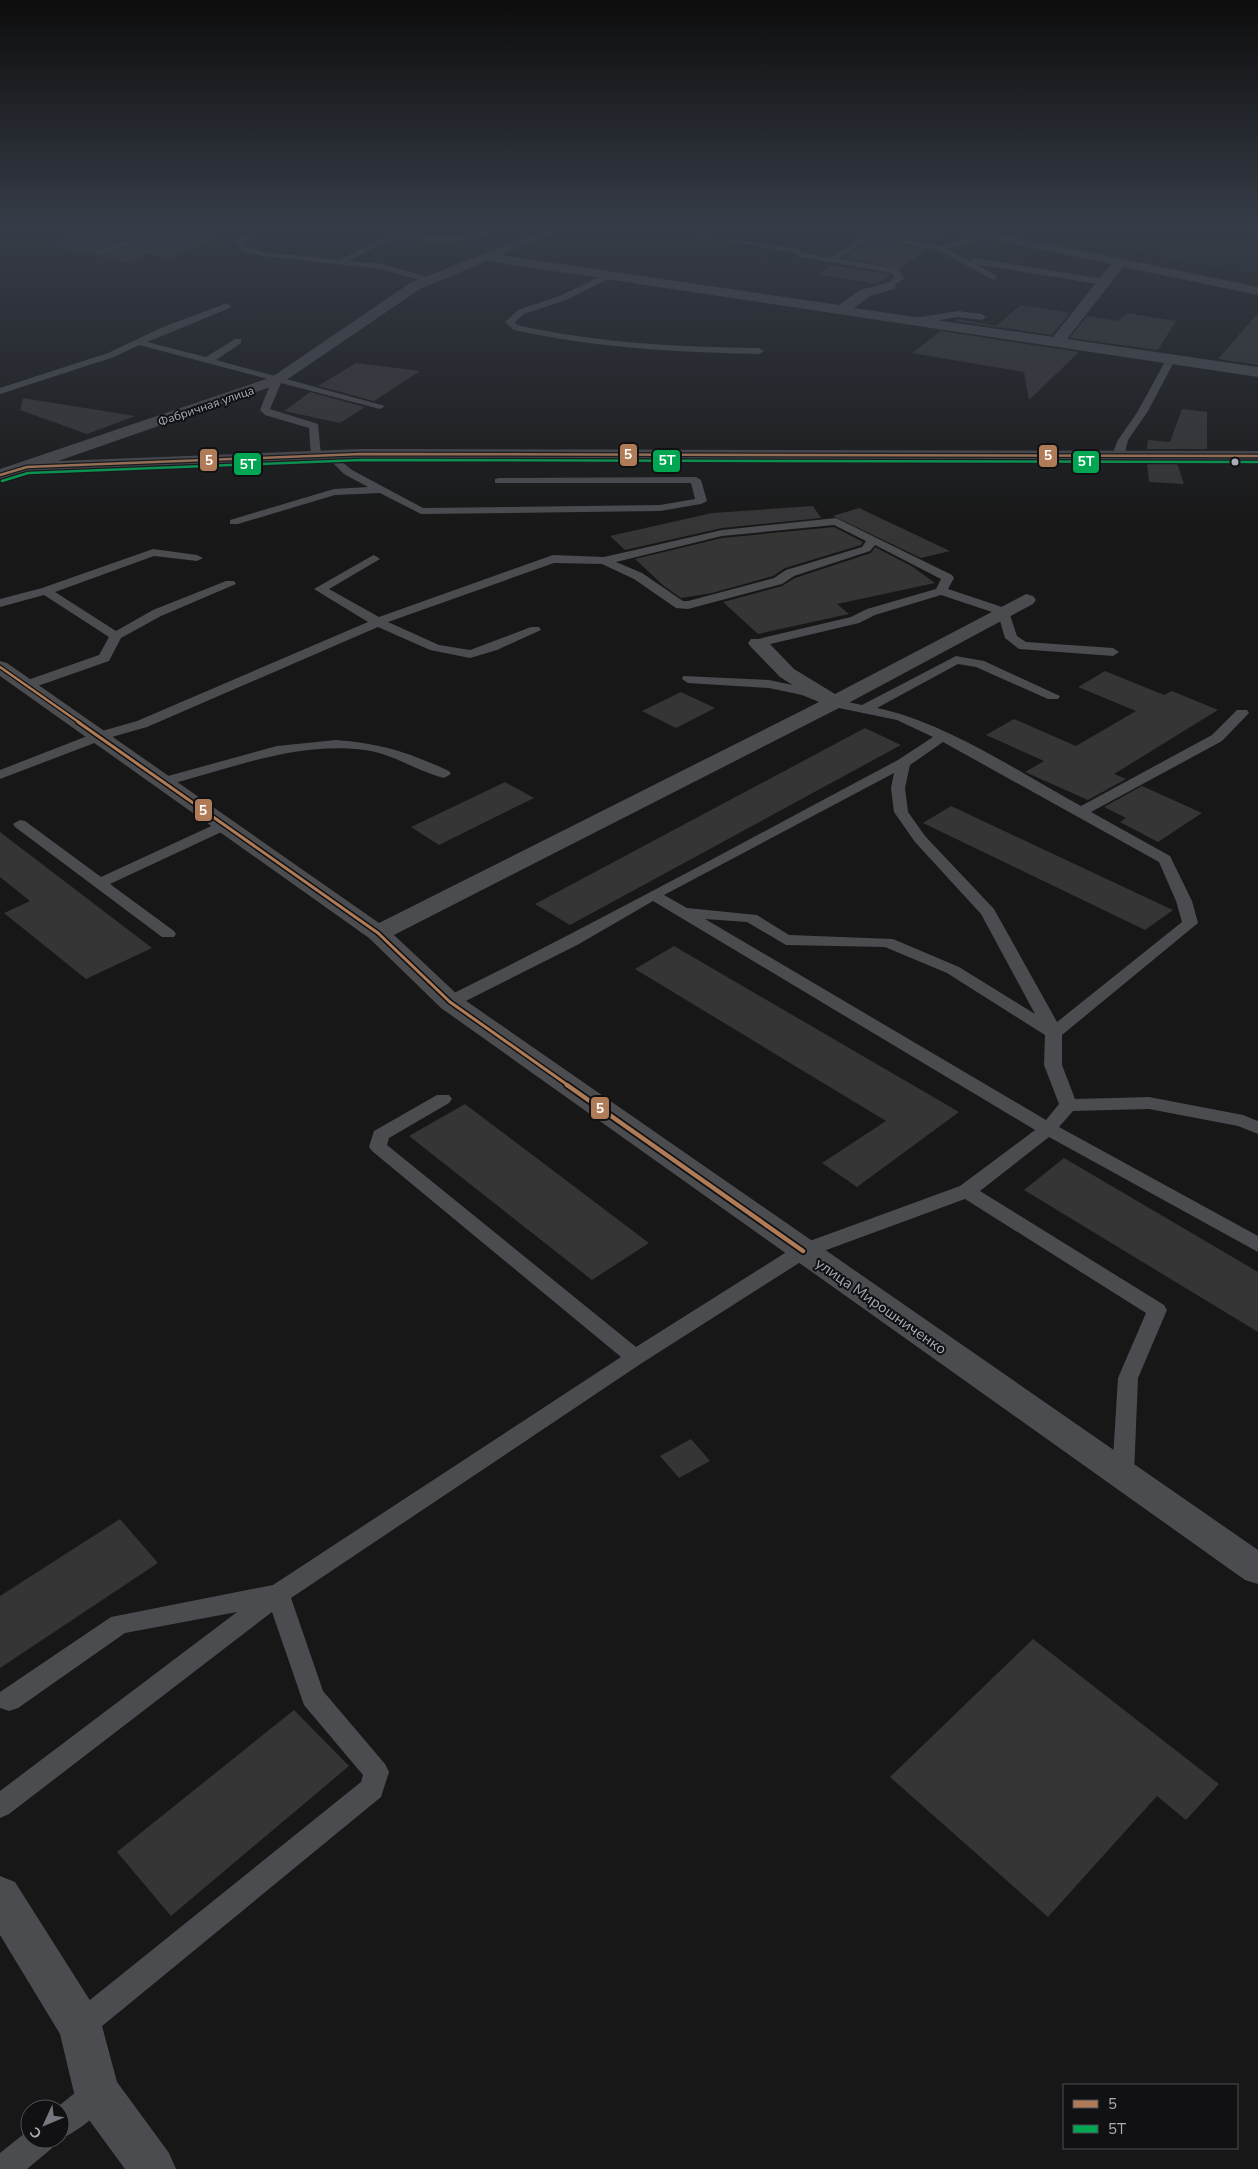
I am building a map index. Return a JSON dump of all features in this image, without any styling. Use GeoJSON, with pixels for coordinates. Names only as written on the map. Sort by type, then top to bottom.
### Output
{"type":"FeatureCollection","features":[{"type":"Feature","properties":{"kind":"main road","name":"Фабричная улица"},"geometry":{"type":"LineString","coordinates":[[0,475],[277,380],[350,329]]}},
{"type":"Feature","properties":{"kind":"main road"},"geometry":{"type":"LineString","coordinates":[[27,467],[323,455],[1258,456]]}},
{"type":"Feature","properties":{"kind":"street"},"geometry":{"type":"LineString","coordinates":[[971,329],[1258,372]]}},
{"type":"Feature","properties":{"kind":"street"},"geometry":{"type":"LineString","coordinates":[[1057,342],[1067,329]]}},
{"type":"Feature","properties":{"kind":"street"},"geometry":{"type":"LineString","coordinates":[[378,932],[834,703],[1026,600]]}},
{"type":"Feature","properties":{"kind":"street"},"geometry":{"type":"LineString","coordinates":[[758,643],[787,673],[834,703]]}},
{"type":"Feature","properties":{"kind":"street","name":"улица Мирошниченко"},"geometry":{"type":"LineString","coordinates":[[9,675],[100,736],[162,782],[378,932],[450,1002],[1258,1569]]}},
{"type":"Feature","properties":{"kind":"street"},"geometry":{"type":"LineString","coordinates":[[0,1896],[80,2026],[98,2093],[153,2169]]}},
{"type":"Feature","properties":{"kind":"lane"},"geometry":{"type":"LineString","coordinates":[[0,391],[111,355],[166,329]]}},
{"type":"Feature","properties":{"kind":"lane"},"geometry":{"type":"LineString","coordinates":[[525,329],[594,343],[667,350],[759,351]]}},
{"type":"Feature","properties":{"kind":"lane"},"geometry":{"type":"LineString","coordinates":[[206,360],[238,341]]}},
{"type":"Feature","properties":{"kind":"lane"},"geometry":{"type":"LineString","coordinates":[[138,342],[380,406]]}},
{"type":"Feature","properties":{"kind":"lane"},"geometry":{"type":"LineString","coordinates":[[1119,456],[1119,450],[1127,430],[1138,418],[1171,358]]}},
{"type":"Feature","properties":{"kind":"lane"},"geometry":{"type":"LineString","coordinates":[[277,380],[265,410],[268,413],[314,426],[323,455],[348,472],[422,510],[660,508],[702,501],[696,480],[499,480]]}},
{"type":"Feature","properties":{"kind":"lane"},"geometry":{"type":"LineString","coordinates":[[234,522],[334,492],[381,490]]}},
{"type":"Feature","properties":{"kind":"lane"},"geometry":{"type":"LineString","coordinates":[[0,776],[100,736],[142,724],[378,622],[553,559],[604,561],[722,533],[836,521],[948,578],[941,591]]}},
{"type":"Feature","properties":{"kind":"lane"},"geometry":{"type":"LineString","coordinates":[[604,561],[638,576],[680,605],[688,606],[778,581],[790,573],[866,549],[873,540]]}},
{"type":"Feature","properties":{"kind":"lane"},"geometry":{"type":"LineString","coordinates":[[0,603],[46,591],[153,552],[197,558]]}},
{"type":"Feature","properties":{"kind":"lane"},"geometry":{"type":"LineString","coordinates":[[374,559],[320,589],[378,622],[446,651],[471,654],[535,630]]}},
{"type":"Feature","properties":{"kind":"lane"},"geometry":{"type":"LineString","coordinates":[[9,675],[104,658],[116,636],[157,614],[230,584]]}},
{"type":"Feature","properties":{"kind":"lane"},"geometry":{"type":"LineString","coordinates":[[46,591],[116,636]]}},
{"type":"Feature","properties":{"kind":"lane"},"geometry":{"type":"LineString","coordinates":[[758,643],[854,620],[871,612],[941,591],[1004,612],[1011,638],[1023,646],[1113,652]]}},
{"type":"Feature","properties":{"kind":"lane"},"geometry":{"type":"LineString","coordinates":[[864,710],[956,660],[979,664],[1053,696]]}},
{"type":"Feature","properties":{"kind":"lane"},"geometry":{"type":"LineString","coordinates":[[688,679],[769,684],[806,692],[834,703],[901,717],[943,736],[1165,859],[1184,902],[1190,923],[1054,1033]]}},
{"type":"Feature","properties":{"kind":"lane"},"geometry":{"type":"LineString","coordinates":[[1081,812],[1217,738],[1242,713]]}},
{"type":"Feature","properties":{"kind":"lane"},"geometry":{"type":"LineString","coordinates":[[450,1002],[573,941],[653,895],[903,763],[943,736]]}},
{"type":"Feature","properties":{"kind":"lane"},"geometry":{"type":"LineString","coordinates":[[162,782],[297,745],[349,745],[394,753],[444,774]]}},
{"type":"Feature","properties":{"kind":"lane"},"geometry":{"type":"LineString","coordinates":[[903,763],[898,788],[901,812],[920,839],[988,912],[1054,1033],[1053,1065],[1068,1104]]}},
{"type":"Feature","properties":{"kind":"lane"},"geometry":{"type":"LineString","coordinates":[[20,824],[168,934]]}},
{"type":"Feature","properties":{"kind":"lane"},"geometry":{"type":"LineString","coordinates":[[99,883],[225,825]]}},
{"type":"Feature","properties":{"kind":"lane"},"geometry":{"type":"LineString","coordinates":[[653,895],[1048,1129],[1258,1245]]}},
{"type":"Feature","properties":{"kind":"lane"},"geometry":{"type":"LineString","coordinates":[[685,913],[751,918],[786,940],[887,942],[953,970],[1054,1033]]}},
{"type":"Feature","properties":{"kind":"lane"},"geometry":{"type":"LineString","coordinates":[[443,1099],[380,1135],[378,1147],[572,1304],[635,1358]]}},
{"type":"Feature","properties":{"kind":"lane"},"geometry":{"type":"LineString","coordinates":[[1068,1104],[1149,1103],[1243,1121],[1258,1128]]}},
{"type":"Feature","properties":{"kind":"lane"},"geometry":{"type":"LineString","coordinates":[[0,1806],[278,1594],[635,1358],[803,1251],[967,1191],[1048,1129],[1068,1104]]}},
{"type":"Feature","properties":{"kind":"lane"},"geometry":{"type":"LineString","coordinates":[[967,1191],[1157,1310],[1128,1378],[1123,1474]]}},
{"type":"Feature","properties":{"kind":"lane"},"geometry":{"type":"LineString","coordinates":[[10,1700],[119,1624],[278,1594]]}},
{"type":"Feature","properties":{"kind":"lane"},"geometry":{"type":"LineString","coordinates":[[80,2026],[372,1789],[376,1772],[313,1697],[278,1594]]}},
{"type":"Feature","properties":{"kind":"lane"},"geometry":{"type":"LineString","coordinates":[[70,2116],[98,2093]]}},
{"type":"Feature","properties":{"kind":"lane"},"geometry":{"type":"LineString","coordinates":[[4,2169],[29,2149]]}},
{"type":"Feature","properties":{"kind":"building"},"geometry":{"type":"Polygon","coordinates":[[[1012,329],[1057,329],[1052,335],[1012,329]]]}},
{"type":"Feature","properties":{"kind":"building"},"geometry":{"type":"Polygon","coordinates":[[[1077,329],[1171,329],[1158,350],[1070,338],[1077,329]]]}},
{"type":"Feature","properties":{"kind":"building"},"geometry":{"type":"Polygon","coordinates":[[[1244,329],[1258,329],[1258,365],[1218,359],[1244,329]]]}},
{"type":"Feature","properties":{"kind":"building"},"geometry":{"type":"Polygon","coordinates":[[[941,331],[1079,352],[1029,400],[1024,372],[912,353],[941,331]]]}},
{"type":"Feature","properties":{"kind":"building"},"geometry":{"type":"Polygon","coordinates":[[[356,363],[420,371],[374,401],[318,386],[356,363]]]}},
{"type":"Feature","properties":{"kind":"building"},"geometry":{"type":"Polygon","coordinates":[[[310,392],[365,407],[340,423],[284,411],[310,392]]]}},
{"type":"Feature","properties":{"kind":"building"},"geometry":{"type":"Polygon","coordinates":[[[23,398],[135,416],[87,434],[20,410],[23,398]]]}},
{"type":"Feature","properties":{"kind":"building"},"geometry":{"type":"Polygon","coordinates":[[[1182,409],[1207,412],[1207,449],[1147,449],[1148,440],[1170,442],[1182,409]]]}},
{"type":"Feature","properties":{"kind":"building"},"geometry":{"type":"Polygon","coordinates":[[[1147,463],[1177,463],[1184,484],[1149,482],[1147,463]]]}},
{"type":"Feature","properties":{"kind":"building"},"geometry":{"type":"Polygon","coordinates":[[[813,506],[821,518],[722,528],[625,550],[610,536],[712,513],[813,506]]]}},
{"type":"Feature","properties":{"kind":"building"},"geometry":{"type":"Polygon","coordinates":[[[859,508],[950,551],[921,558],[833,516],[859,508]]]}},
{"type":"Feature","properties":{"kind":"building"},"geometry":{"type":"Polygon","coordinates":[[[834,527],[863,542],[861,545],[785,568],[773,576],[712,593],[681,598],[664,586],[635,559],[722,538],[834,527]]]}},
{"type":"Feature","properties":{"kind":"building"},"geometry":{"type":"Polygon","coordinates":[[[875,547],[913,567],[935,583],[837,604],[849,614],[758,634],[723,602],[782,586],[795,578],[871,553],[875,547]]]}},
{"type":"Feature","properties":{"kind":"building"},"geometry":{"type":"Polygon","coordinates":[[[1105,671],[1164,695],[1172,691],[1218,710],[1114,774],[1126,779],[1088,800],[1025,772],[1044,761],[986,735],[1014,719],[1076,746],[1136,711],[1078,687],[1105,671]]]}},
{"type":"Feature","properties":{"kind":"building"},"geometry":{"type":"Polygon","coordinates":[[[681,692],[715,708],[676,728],[642,711],[681,692]]]}},
{"type":"Feature","properties":{"kind":"building"},"geometry":{"type":"Polygon","coordinates":[[[865,728],[901,745],[570,925],[535,904],[865,728]]]}},
{"type":"Feature","properties":{"kind":"building"},"geometry":{"type":"Polygon","coordinates":[[[505,782],[534,798],[439,845],[411,827],[505,782]]]}},
{"type":"Feature","properties":{"kind":"building"},"geometry":{"type":"Polygon","coordinates":[[[1142,786],[1202,813],[1158,842],[1120,822],[1126,818],[1104,807],[1142,786]]]}},
{"type":"Feature","properties":{"kind":"building"},"geometry":{"type":"Polygon","coordinates":[[[951,806],[1173,910],[1145,930],[923,823],[951,806]]]}},
{"type":"Feature","properties":{"kind":"building"},"geometry":{"type":"Polygon","coordinates":[[[0,832],[152,948],[86,979],[4,913],[30,901],[0,877],[0,832]]]}},
{"type":"Feature","properties":{"kind":"building"},"geometry":{"type":"Polygon","coordinates":[[[674,946],[959,1112],[857,1187],[822,1163],[886,1121],[635,969],[674,946]]]}},
{"type":"Feature","properties":{"kind":"building"},"geometry":{"type":"Polygon","coordinates":[[[465,1104],[649,1243],[592,1280],[409,1136],[465,1104]]]}},
{"type":"Feature","properties":{"kind":"building"},"geometry":{"type":"Polygon","coordinates":[[[1064,1158],[1258,1272],[1258,1332],[1024,1190],[1064,1158]]]}},
{"type":"Feature","properties":{"kind":"building"},"geometry":{"type":"Polygon","coordinates":[[[691,1439],[710,1461],[679,1478],[660,1456],[691,1439]]]}},
{"type":"Feature","properties":{"kind":"building"},"geometry":{"type":"Polygon","coordinates":[[[120,1519],[158,1563],[0,1668],[0,1596],[120,1519]]]}},
{"type":"Feature","properties":{"kind":"building"},"geometry":{"type":"Polygon","coordinates":[[[1033,1639],[1219,1784],[1186,1820],[1157,1796],[1048,1917],[890,1777],[1033,1639]]]}},
{"type":"Feature","properties":{"kind":"building"},"geometry":{"type":"Polygon","coordinates":[[[294,1710],[349,1766],[171,1916],[117,1852],[294,1710]]]}},
{"type":"Feature","properties":{"kind":"transit line","name":"5"},"geometry":{"type":"LineString","coordinates":[[0,475],[27,467],[361,454],[1258,456]]}},
{"type":"Feature","properties":{"kind":"transit line","name":"5Т"},"geometry":{"type":"LineString","coordinates":[[2,481],[28,473],[361,460],[1258,462]]}},
{"type":"Feature","properties":{"kind":"transit line","name":"5"},"geometry":{"type":"LineString","coordinates":[[0,667],[378,933],[450,1002],[803,1251]]}}]}
